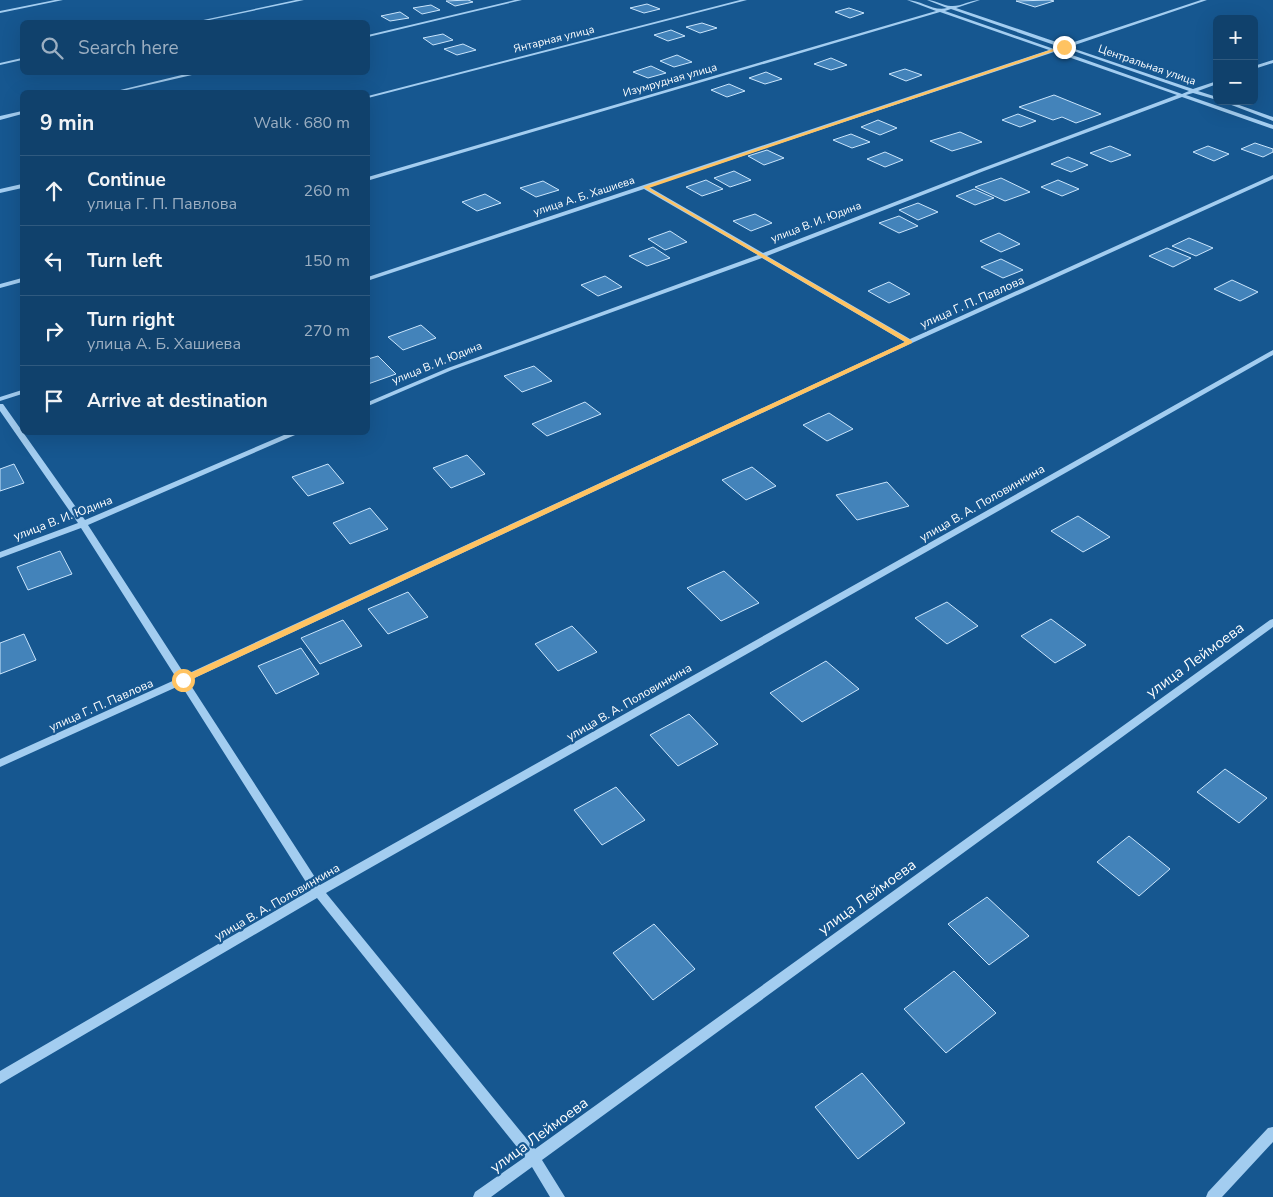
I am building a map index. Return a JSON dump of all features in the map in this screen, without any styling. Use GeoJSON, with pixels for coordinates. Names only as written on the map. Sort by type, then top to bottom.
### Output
{"type":"FeatureCollection","features":[{"type":"Feature","properties":{"kind":"street"},"geometry":{"type":"LineString","coordinates":[[0,12],[61,0]]}},
{"type":"Feature","properties":{"kind":"street"},"geometry":{"type":"LineString","coordinates":[[206,20],[302,0]]}},
{"type":"Feature","properties":{"kind":"street"},"geometry":{"type":"LineString","coordinates":[[370,35],[520,0]]}},
{"type":"Feature","properties":{"kind":"street","name":"Янтарная улица"},"geometry":{"type":"LineString","coordinates":[[370,96],[745,0]]}},
{"type":"Feature","properties":{"kind":"street","name":"Центральная улица"},"geometry":{"type":"LineString","coordinates":[[909,0],[1273,127]]}},
{"type":"Feature","properties":{"kind":"street","name":"Центральная улица"},"geometry":{"type":"LineString","coordinates":[[929,0],[1213,98]]}},
{"type":"Feature","properties":{"kind":"street","name":"Изумрудная улица"},"geometry":{"type":"LineString","coordinates":[[370,177],[978,0]]}},
{"type":"Feature","properties":{"kind":"street","name":"улица А. Б. Хашиева"},"geometry":{"type":"LineString","coordinates":[[370,278],[1205,0]]}},
{"type":"Feature","properties":{"kind":"street"},"geometry":{"type":"LineString","coordinates":[[0,64],[20,59]]}},
{"type":"Feature","properties":{"kind":"street"},"geometry":{"type":"LineString","coordinates":[[1258,67],[1273,62]]}},
{"type":"Feature","properties":{"kind":"street"},"geometry":{"type":"LineString","coordinates":[[123,90],[190,75]]}},
{"type":"Feature","properties":{"kind":"street","name":"улица В. И. Юдина"},"geometry":{"type":"LineString","coordinates":[[370,403],[450,369],[762,256],[982,170],[1213,84]]}},
{"type":"Feature","properties":{"kind":"street"},"geometry":{"type":"LineString","coordinates":[[1234,105],[1273,119]]}},
{"type":"Feature","properties":{"kind":"street"},"geometry":{"type":"LineString","coordinates":[[0,118],[20,113]]}},
{"type":"Feature","properties":{"kind":"street","name":"улица Г. П. Павлова"},"geometry":{"type":"LineString","coordinates":[[0,763],[183,680],[910,342],[1273,177]]}},
{"type":"Feature","properties":{"kind":"street"},"geometry":{"type":"LineString","coordinates":[[0,192],[20,187]]}},
{"type":"Feature","properties":{"kind":"street"},"geometry":{"type":"LineString","coordinates":[[645,187],[910,342]]}},
{"type":"Feature","properties":{"kind":"street"},"geometry":{"type":"LineString","coordinates":[[0,286],[20,281]]}},
{"type":"Feature","properties":{"kind":"street","name":"улица В. А. Половинкина"},"geometry":{"type":"LineString","coordinates":[[0,1078],[318,892],[1273,352]]}},
{"type":"Feature","properties":{"kind":"street"},"geometry":{"type":"LineString","coordinates":[[0,400],[20,393]]}},
{"type":"Feature","properties":{"kind":"street"},"geometry":{"type":"LineString","coordinates":[[0,406],[20,434]]}},
{"type":"Feature","properties":{"kind":"street"},"geometry":{"type":"LineString","coordinates":[[20,435],[83,524],[318,892],[532,1157],[558,1197]]}},
{"type":"Feature","properties":{"kind":"street","name":"улица В. И. Юдина"},"geometry":{"type":"LineString","coordinates":[[0,555],[83,524],[292,435]]}},
{"type":"Feature","properties":{"kind":"street","name":"улица Леймоева"},"geometry":{"type":"LineString","coordinates":[[480,1197],[532,1157],[1273,622]]}},
{"type":"Feature","properties":{"kind":"street"},"geometry":{"type":"LineString","coordinates":[[1213,1197],[1273,1133]]}},
{"type":"Feature","properties":{"kind":"building"},"geometry":{"type":"Polygon","coordinates":[[[468,0],[473,2],[455,6],[446,1],[468,0]]]}},
{"type":"Feature","properties":{"kind":"building"},"geometry":{"type":"Polygon","coordinates":[[[1016,1],[1054,1],[1035,7],[1016,1]]]}},
{"type":"Feature","properties":{"kind":"building"},"geometry":{"type":"Polygon","coordinates":[[[647,4],[660,9],[644,13],[630,8],[647,4]]]}},
{"type":"Feature","properties":{"kind":"building"},"geometry":{"type":"Polygon","coordinates":[[[431,5],[440,10],[422,14],[413,8],[431,5]]]}},
{"type":"Feature","properties":{"kind":"building"},"geometry":{"type":"Polygon","coordinates":[[[849,8],[864,13],[850,18],[835,12],[849,8]]]}},
{"type":"Feature","properties":{"kind":"building"},"geometry":{"type":"Polygon","coordinates":[[[400,12],[409,18],[390,21],[381,16],[400,12]]]}},
{"type":"Feature","properties":{"kind":"building"},"geometry":{"type":"Polygon","coordinates":[[[702,23],[717,28],[700,33],[686,27],[702,23]]]}},
{"type":"Feature","properties":{"kind":"building"},"geometry":{"type":"Polygon","coordinates":[[[671,30],[685,36],[668,41],[654,35],[671,30]]]}},
{"type":"Feature","properties":{"kind":"building"},"geometry":{"type":"Polygon","coordinates":[[[443,34],[453,40],[433,45],[423,38],[443,34]]]}},
{"type":"Feature","properties":{"kind":"building"},"geometry":{"type":"Polygon","coordinates":[[[463,44],[476,50],[457,55],[444,49],[463,44]]]}},
{"type":"Feature","properties":{"kind":"building"},"geometry":{"type":"Polygon","coordinates":[[[677,55],[692,62],[674,67],[660,61],[677,55]]]}},
{"type":"Feature","properties":{"kind":"building"},"geometry":{"type":"Polygon","coordinates":[[[831,58],[847,65],[831,70],[814,64],[831,58]]]}},
{"type":"Feature","properties":{"kind":"building"},"geometry":{"type":"Polygon","coordinates":[[[651,66],[666,73],[648,78],[633,72],[651,66]]]}},
{"type":"Feature","properties":{"kind":"building"},"geometry":{"type":"Polygon","coordinates":[[[905,69],[922,75],[906,81],[889,74],[905,69]]]}},
{"type":"Feature","properties":{"kind":"building"},"geometry":{"type":"Polygon","coordinates":[[[766,72],[782,79],[765,84],[749,78],[766,72]]]}},
{"type":"Feature","properties":{"kind":"building"},"geometry":{"type":"Polygon","coordinates":[[[729,84],[745,91],[727,97],[711,90],[729,84]]]}},
{"type":"Feature","properties":{"kind":"building"},"geometry":{"type":"Polygon","coordinates":[[[1054,95],[1101,114],[1076,123],[1062,117],[1053,120],[1019,107],[1054,95]]]}},
{"type":"Feature","properties":{"kind":"building"},"geometry":{"type":"Polygon","coordinates":[[[1018,114],[1036,121],[1020,127],[1002,120],[1018,114]]]}},
{"type":"Feature","properties":{"kind":"building"},"geometry":{"type":"Polygon","coordinates":[[[878,120],[897,128],[880,135],[861,127],[878,120]]]}},
{"type":"Feature","properties":{"kind":"building"},"geometry":{"type":"Polygon","coordinates":[[[960,132],[982,142],[952,151],[930,141],[960,132]]]}},
{"type":"Feature","properties":{"kind":"building"},"geometry":{"type":"Polygon","coordinates":[[[851,134],[870,142],[852,148],[833,140],[851,134]]]}},
{"type":"Feature","properties":{"kind":"building"},"geometry":{"type":"Polygon","coordinates":[[[1255,143],[1273,149],[1273,152],[1263,157],[1241,149],[1255,143]]]}},
{"type":"Feature","properties":{"kind":"building"},"geometry":{"type":"Polygon","coordinates":[[[1110,146],[1131,155],[1111,162],[1090,153],[1110,146]]]}},
{"type":"Feature","properties":{"kind":"building"},"geometry":{"type":"Polygon","coordinates":[[[1208,146],[1229,154],[1214,161],[1193,152],[1208,146]]]}},
{"type":"Feature","properties":{"kind":"building"},"geometry":{"type":"Polygon","coordinates":[[[767,150],[784,158],[764,165],[748,156],[767,150]]]}},
{"type":"Feature","properties":{"kind":"building"},"geometry":{"type":"Polygon","coordinates":[[[885,152],[903,160],[885,167],[867,159],[885,152]]]}},
{"type":"Feature","properties":{"kind":"building"},"geometry":{"type":"Polygon","coordinates":[[[1068,157],[1088,165],[1071,172],[1051,164],[1068,157]]]}},
{"type":"Feature","properties":{"kind":"building"},"geometry":{"type":"Polygon","coordinates":[[[734,171],[751,180],[730,187],[714,178],[734,171]]]}},
{"type":"Feature","properties":{"kind":"building"},"geometry":{"type":"Polygon","coordinates":[[[1001,178],[1030,192],[1005,201],[975,187],[1001,178]]]}},
{"type":"Feature","properties":{"kind":"building"},"geometry":{"type":"Polygon","coordinates":[[[706,180],[723,189],[702,196],[686,187],[706,180]]]}},
{"type":"Feature","properties":{"kind":"building"},"geometry":{"type":"Polygon","coordinates":[[[1058,180],[1079,189],[1062,196],[1041,187],[1058,180]]]}},
{"type":"Feature","properties":{"kind":"building"},"geometry":{"type":"Polygon","coordinates":[[[543,181],[559,190],[536,197],[520,188],[543,181]]]}},
{"type":"Feature","properties":{"kind":"building"},"geometry":{"type":"Polygon","coordinates":[[[974,189],[994,198],[975,205],[956,196],[974,189]]]}},
{"type":"Feature","properties":{"kind":"building"},"geometry":{"type":"Polygon","coordinates":[[[485,194],[501,203],[477,211],[462,202],[485,194]]]}},
{"type":"Feature","properties":{"kind":"building"},"geometry":{"type":"Polygon","coordinates":[[[918,203],[938,212],[918,220],[899,210],[918,203]]]}},
{"type":"Feature","properties":{"kind":"building"},"geometry":{"type":"Polygon","coordinates":[[[755,214],[772,223],[751,231],[733,221],[755,214]]]}},
{"type":"Feature","properties":{"kind":"building"},"geometry":{"type":"Polygon","coordinates":[[[899,216],[918,226],[899,233],[879,223],[899,216]]]}},
{"type":"Feature","properties":{"kind":"building"},"geometry":{"type":"Polygon","coordinates":[[[670,231],[687,242],[665,250],[648,239],[670,231]]]}},
{"type":"Feature","properties":{"kind":"building"},"geometry":{"type":"Polygon","coordinates":[[[999,233],[1020,244],[1001,252],[980,241],[999,233]]]}},
{"type":"Feature","properties":{"kind":"building"},"geometry":{"type":"Polygon","coordinates":[[[1189,238],[1213,248],[1196,256],[1172,246],[1189,238]]]}},
{"type":"Feature","properties":{"kind":"building"},"geometry":{"type":"Polygon","coordinates":[[[653,247],[670,258],[647,266],[629,256],[653,247]]]}},
{"type":"Feature","properties":{"kind":"building"},"geometry":{"type":"Polygon","coordinates":[[[1167,248],[1191,258],[1173,267],[1149,256],[1167,248]]]}},
{"type":"Feature","properties":{"kind":"building"},"geometry":{"type":"Polygon","coordinates":[[[1001,259],[1023,270],[1003,278],[981,267],[1001,259]]]}},
{"type":"Feature","properties":{"kind":"building"},"geometry":{"type":"Polygon","coordinates":[[[605,276],[622,287],[598,296],[581,285],[605,276]]]}},
{"type":"Feature","properties":{"kind":"building"},"geometry":{"type":"Polygon","coordinates":[[[1232,280],[1258,292],[1240,301],[1214,289],[1232,280]]]}},
{"type":"Feature","properties":{"kind":"building"},"geometry":{"type":"Polygon","coordinates":[[[889,282],[910,294],[889,303],[868,291],[889,282]]]}},
{"type":"Feature","properties":{"kind":"building"},"geometry":{"type":"Polygon","coordinates":[[[421,325],[436,338],[403,350],[388,337],[421,325]]]}},
{"type":"Feature","properties":{"kind":"building"},"geometry":{"type":"Polygon","coordinates":[[[378,356],[396,374],[370,383],[370,358],[378,356]]]}},
{"type":"Feature","properties":{"kind":"building"},"geometry":{"type":"Polygon","coordinates":[[[534,366],[552,381],[522,392],[504,376],[534,366]]]}},
{"type":"Feature","properties":{"kind":"building"},"geometry":{"type":"Polygon","coordinates":[[[585,402],[601,414],[547,436],[532,424],[585,402]]]}},
{"type":"Feature","properties":{"kind":"building"},"geometry":{"type":"Polygon","coordinates":[[[829,413],[853,429],[827,441],[803,425],[829,413]]]}},
{"type":"Feature","properties":{"kind":"building"},"geometry":{"type":"Polygon","coordinates":[[[467,455],[485,474],[451,488],[433,468],[467,455]]]}},
{"type":"Feature","properties":{"kind":"building"},"geometry":{"type":"Polygon","coordinates":[[[14,464],[24,483],[0,491],[0,469],[14,464]]]}},
{"type":"Feature","properties":{"kind":"building"},"geometry":{"type":"Polygon","coordinates":[[[328,464],[344,483],[308,496],[292,477],[328,464]]]}},
{"type":"Feature","properties":{"kind":"building"},"geometry":{"type":"Polygon","coordinates":[[[752,467],[776,486],[746,500],[722,480],[752,467]]]}},
{"type":"Feature","properties":{"kind":"building"},"geometry":{"type":"Polygon","coordinates":[[[887,482],[909,506],[857,520],[836,495],[887,482]]]}},
{"type":"Feature","properties":{"kind":"building"},"geometry":{"type":"Polygon","coordinates":[[[370,508],[388,529],[350,544],[333,523],[370,508]]]}},
{"type":"Feature","properties":{"kind":"building"},"geometry":{"type":"Polygon","coordinates":[[[1078,516],[1110,537],[1083,552],[1051,531],[1078,516]]]}},
{"type":"Feature","properties":{"kind":"building"},"geometry":{"type":"Polygon","coordinates":[[[60,551],[72,574],[28,590],[17,567],[60,551]]]}},
{"type":"Feature","properties":{"kind":"building"},"geometry":{"type":"Polygon","coordinates":[[[724,571],[759,603],[721,621],[687,588],[724,571]]]}},
{"type":"Feature","properties":{"kind":"building"},"geometry":{"type":"Polygon","coordinates":[[[408,592],[428,617],[388,634],[368,609],[408,592]]]}},
{"type":"Feature","properties":{"kind":"building"},"geometry":{"type":"Polygon","coordinates":[[[947,602],[978,626],[947,644],[915,618],[947,602]]]}},
{"type":"Feature","properties":{"kind":"building"},"geometry":{"type":"Polygon","coordinates":[[[1051,619],[1086,645],[1055,663],[1021,636],[1051,619]]]}},
{"type":"Feature","properties":{"kind":"building"},"geometry":{"type":"Polygon","coordinates":[[[343,620],[362,646],[320,664],[301,638],[343,620]]]}},
{"type":"Feature","properties":{"kind":"building"},"geometry":{"type":"Polygon","coordinates":[[[572,626],[597,652],[558,671],[535,644],[572,626]]]}},
{"type":"Feature","properties":{"kind":"building"},"geometry":{"type":"Polygon","coordinates":[[[24,634],[36,660],[0,674],[0,643],[24,634]]]}},
{"type":"Feature","properties":{"kind":"building"},"geometry":{"type":"Polygon","coordinates":[[[301,648],[319,674],[276,694],[258,666],[301,648]]]}},
{"type":"Feature","properties":{"kind":"building"},"geometry":{"type":"Polygon","coordinates":[[[826,661],[859,689],[802,722],[770,693],[826,661]]]}},
{"type":"Feature","properties":{"kind":"building"},"geometry":{"type":"Polygon","coordinates":[[[689,714],[718,744],[678,766],[650,735],[689,714]]]}},
{"type":"Feature","properties":{"kind":"building"},"geometry":{"type":"Polygon","coordinates":[[[1225,769],[1267,798],[1239,823],[1197,792],[1225,769]]]}},
{"type":"Feature","properties":{"kind":"building"},"geometry":{"type":"Polygon","coordinates":[[[616,787],[645,820],[602,845],[574,810],[616,787]]]}},
{"type":"Feature","properties":{"kind":"building"},"geometry":{"type":"Polygon","coordinates":[[[1129,836],[1170,869],[1139,896],[1097,862],[1129,836]]]}},
{"type":"Feature","properties":{"kind":"building"},"geometry":{"type":"Polygon","coordinates":[[[987,897],[1029,936],[989,965],[948,924],[987,897]]]}},
{"type":"Feature","properties":{"kind":"building"},"geometry":{"type":"Polygon","coordinates":[[[654,924],[695,969],[653,1000],[613,953],[654,924]]]}},
{"type":"Feature","properties":{"kind":"building"},"geometry":{"type":"Polygon","coordinates":[[[954,971],[996,1013],[946,1053],[904,1009],[954,971]]]}},
{"type":"Feature","properties":{"kind":"building"},"geometry":{"type":"Polygon","coordinates":[[[862,1073],[905,1123],[858,1159],[815,1107],[862,1073]]]}},
{"type":"Feature","properties":{"kind":"route"},"geometry":{"type":"LineString","coordinates":[[183,680],[910,342],[645,187],[1064,47]]}}]}
